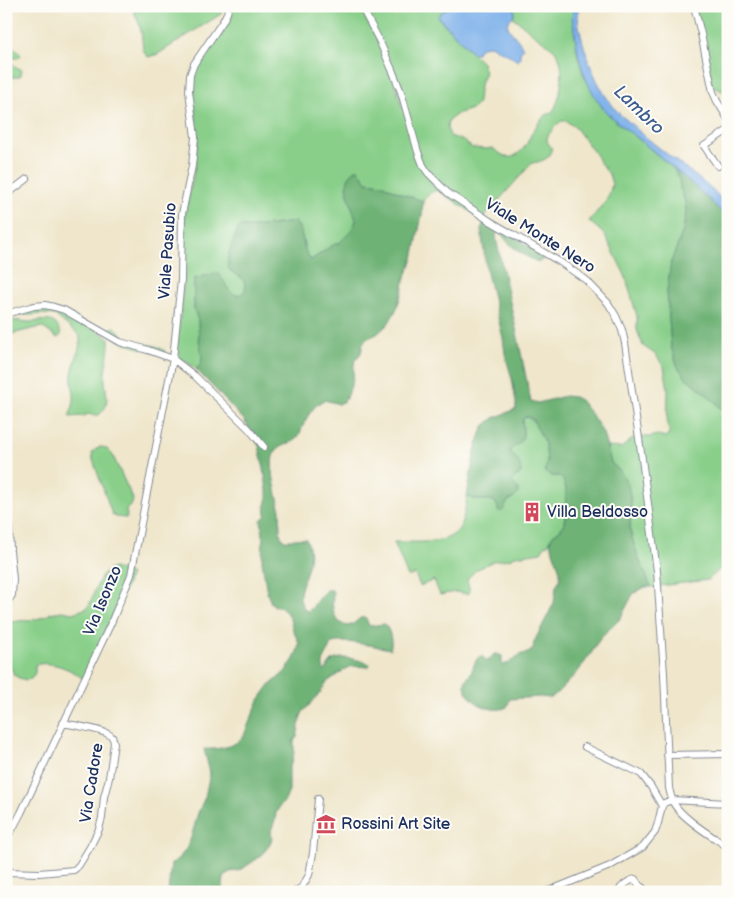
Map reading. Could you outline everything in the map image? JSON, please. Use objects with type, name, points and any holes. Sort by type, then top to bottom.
[{"type":"street","name":"Viale Pasubio","points":[[173,359],[181,280],[182,214],[192,166],[195,137],[189,91],[190,75],[194,64],[223,21],[229,6]]},
{"type":"street","name":"Viale Monte Nero","points":[[361,6],[393,72],[401,92],[418,152],[428,173],[448,193],[586,280],[608,303],[622,330],[657,571],[669,788],[672,800]]},
{"type":"street","points":[[694,6],[713,92],[716,101],[728,119]]},
{"type":"street","points":[[718,166],[704,146],[728,130]]},
{"type":"street","points":[[6,195],[27,179]]},
{"type":"street","points":[[6,314],[34,306],[45,305],[54,307],[64,310],[120,342],[173,359],[195,376],[264,446]]},
{"type":"street","name":"Via Isonzo","points":[[6,837],[21,813],[111,623],[131,575],[173,359]]},
{"type":"street","points":[[6,526],[9,527],[13,579],[12,597],[6,599]]},
{"type":"street","name":"Via Cadore","points":[[6,872],[40,873],[74,870],[90,847],[99,829],[109,778],[113,738],[110,734],[102,731],[63,723]]},
{"type":"street","points":[[585,747],[641,774],[662,806]]},
{"type":"street","points":[[667,752],[728,754]]},
{"type":"street","points":[[295,892],[302,887],[309,875],[319,816],[318,799]]},
{"type":"street","points":[[672,800],[679,810],[697,826],[728,847]]},
{"type":"street","points":[[546,892],[610,866],[643,847],[654,832],[664,803],[672,800],[728,804]]},
{"type":"street","points":[[618,892],[629,880],[635,879],[648,892]]},
{"type":"green space","points":[[139,6],[223,6],[221,14],[158,54],[148,57],[143,50],[140,26],[134,12]]},
{"type":"green space","points":[[233,6],[359,6],[376,38],[395,83],[402,108],[404,107],[391,68],[361,6],[452,6],[440,13],[438,18],[482,63],[485,72],[481,81],[478,102],[474,108],[457,114],[448,121],[447,128],[450,136],[464,141],[472,148],[492,148],[504,156],[512,157],[524,148],[540,121],[552,112],[560,95],[562,80],[560,60],[557,53],[513,17],[515,11],[512,6],[577,6],[572,17],[578,57],[584,76],[603,109],[674,169],[679,179],[685,202],[686,212],[683,231],[671,262],[667,291],[671,347],[678,367],[686,378],[702,390],[728,415],[728,540],[721,553],[721,568],[708,580],[651,587],[638,557],[630,531],[631,501],[628,485],[620,471],[611,463],[607,447],[621,448],[635,437],[658,435],[666,437],[670,431],[667,425],[668,389],[664,367],[656,355],[643,346],[637,330],[637,316],[625,275],[605,235],[589,221],[606,201],[610,192],[612,184],[609,174],[576,128],[566,121],[561,121],[548,135],[547,141],[551,151],[548,157],[532,163],[482,219],[439,191],[432,192],[423,201],[402,194],[382,184],[367,182],[357,168],[347,182],[356,221],[351,231],[339,243],[311,260],[295,222],[240,227],[237,230],[231,247],[228,264],[230,270],[243,280],[246,287],[245,290],[242,294],[234,294],[217,273],[194,279],[194,308],[198,321],[201,364],[196,369],[185,361],[175,359],[184,280],[185,214],[195,167],[198,137],[192,75],[229,18]]},
{"type":"green space","points":[[694,6],[728,6],[728,94],[712,86]]},
{"type":"green space","points":[[6,39],[21,55],[18,58],[13,58],[11,61],[13,65],[22,70],[21,75],[18,77],[6,75]]},
{"type":"green space","points":[[357,168],[367,182],[382,184],[402,194],[423,201],[413,259],[404,281],[396,310],[388,324],[377,334],[366,339],[361,353],[355,360],[353,379],[344,401],[339,404],[324,400],[317,405],[311,411],[298,437],[276,450],[272,459],[272,466],[280,511],[281,537],[284,540],[306,539],[309,546],[308,566],[300,594],[300,600],[305,610],[308,611],[312,608],[326,590],[332,590],[334,612],[340,622],[349,625],[360,618],[366,618],[369,626],[384,624],[389,632],[391,646],[390,649],[344,642],[330,645],[323,663],[324,671],[331,662],[339,658],[370,664],[369,667],[352,666],[327,682],[303,712],[297,737],[294,741],[292,762],[289,767],[289,791],[285,801],[276,813],[271,831],[272,839],[268,847],[261,856],[248,865],[238,871],[229,872],[224,878],[224,892],[197,892],[193,889],[188,892],[168,892],[171,864],[186,849],[205,797],[210,773],[204,749],[223,748],[240,740],[259,700],[269,686],[285,672],[294,659],[299,643],[286,612],[271,603],[267,593],[262,561],[263,535],[261,520],[266,515],[267,491],[259,446],[244,420],[196,369],[201,364],[202,358],[198,321],[194,308],[194,279],[217,273],[234,294],[239,295],[244,292],[246,287],[243,280],[230,270],[228,264],[231,247],[237,230],[240,227],[295,222],[311,260],[339,243],[351,231],[356,221],[349,199],[347,182]]},
{"type":"green space","points":[[674,169],[697,187],[728,218],[728,415],[702,390],[686,378],[678,367],[671,347],[667,291],[671,262],[683,231],[686,212],[679,179]]},
{"type":"green space","points":[[485,218],[544,256],[538,262],[517,251],[501,233],[498,232],[496,235],[531,401],[538,403],[565,396],[574,397],[580,400],[594,418],[603,433],[611,463],[620,471],[628,484],[631,501],[630,531],[638,557],[651,587],[645,587],[633,594],[620,619],[603,635],[577,673],[556,694],[550,698],[510,699],[507,707],[501,709],[487,708],[474,701],[466,690],[465,681],[480,656],[488,661],[494,654],[497,654],[502,656],[502,664],[504,665],[533,649],[534,642],[554,603],[556,586],[560,579],[560,571],[550,542],[552,536],[561,529],[564,523],[566,488],[559,476],[552,476],[545,472],[547,461],[545,444],[533,420],[525,417],[522,420],[522,440],[510,450],[520,467],[521,473],[512,480],[518,488],[518,494],[508,501],[502,511],[498,511],[495,501],[476,500],[467,496],[475,450],[484,426],[494,418],[516,409],[512,379],[487,273],[481,230]]},
{"type":"green space","points":[[45,308],[71,316],[109,338],[105,378],[107,400],[104,410],[100,414],[95,416],[89,414],[69,417],[74,400],[72,374],[80,336],[55,315],[18,314]]},
{"type":"green space","points":[[6,320],[52,322],[59,328],[61,335],[58,338],[42,327],[6,335]]},
{"type":"green space","points":[[115,327],[130,341],[153,345],[165,351],[163,354],[125,343],[112,335],[109,330]]},
{"type":"green space","points":[[525,417],[533,421],[541,434],[545,445],[547,463],[552,476],[559,476],[566,488],[564,523],[561,529],[552,536],[550,542],[541,552],[493,561],[476,570],[467,579],[470,592],[468,594],[455,592],[440,595],[434,580],[420,586],[415,574],[408,577],[394,542],[430,542],[448,538],[460,527],[467,496],[476,500],[492,501],[498,507],[514,498],[512,480],[518,476],[515,457],[511,454],[510,450],[518,444],[523,426],[522,420]]},
{"type":"green space","points":[[100,447],[105,448],[112,454],[133,499],[132,504],[126,510],[126,518],[115,517],[112,514],[93,460],[92,454]]},
{"type":"green space","points":[[113,568],[131,575],[83,679],[67,669],[47,664],[35,665],[35,673],[31,679],[26,680],[14,675],[6,660],[6,624],[37,619],[50,613],[62,611],[73,613],[87,608],[103,575]]},
{"type":"water","points":[[452,6],[512,6],[515,11],[507,24],[523,49],[520,52],[518,61],[491,45],[479,48],[477,53],[473,53],[438,17],[440,13]]},
{"type":"water","points":[[577,6],[583,6],[578,11],[578,15],[584,48],[597,80],[608,100],[641,133],[704,183],[728,205],[728,218],[684,177],[618,123],[601,106],[590,88],[580,62],[572,17]]},
{"type":"place","name":"Villa Beldosso","points":[[532,512]]},
{"type":"place","name":"Rossini Art Site","points":[[326,824]]},
{"type":"water label","name":"Lambro","points":[[639,110]]}]
